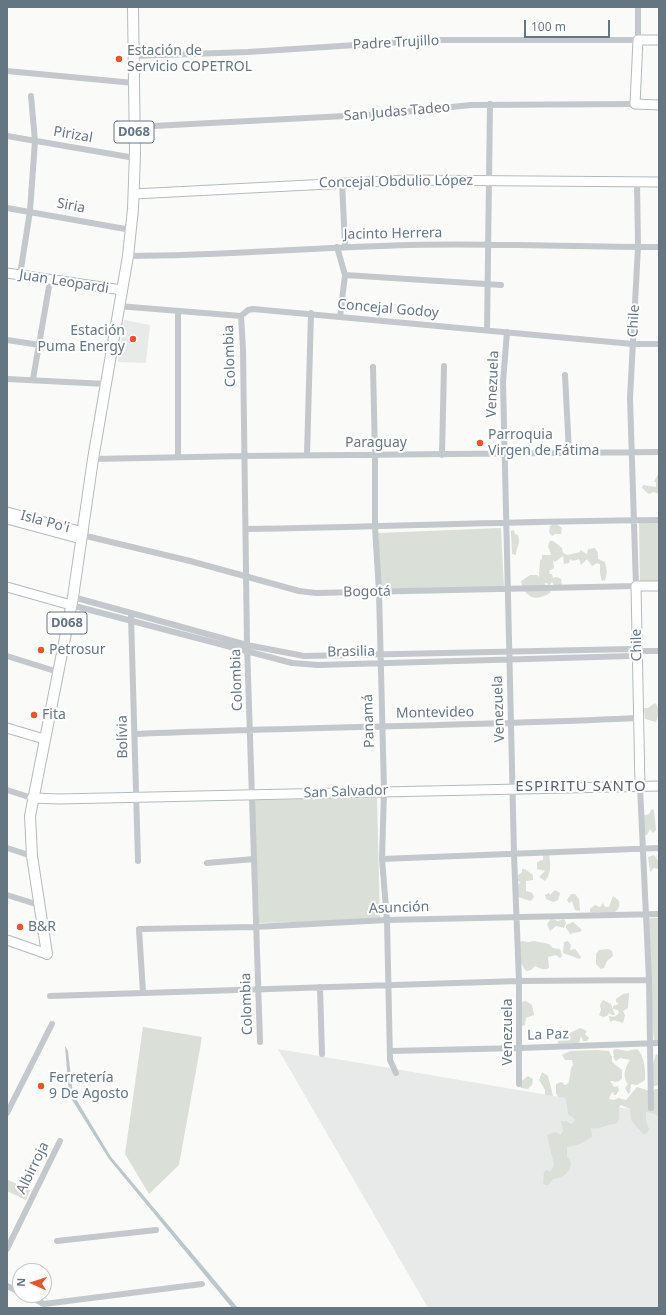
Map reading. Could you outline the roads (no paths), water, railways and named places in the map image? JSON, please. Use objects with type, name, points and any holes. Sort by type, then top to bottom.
[{"type":"main road","name":"D068","points":[[47,954],[32,856],[30,816],[32,798],[72,601],[93,459],[118,306],[128,256],[134,194],[135,158],[133,7]]},
{"type":"street","points":[[636,104],[638,7]]},
{"type":"street","name":"Padre Trujillo","points":[[134,56],[248,52],[433,40],[659,40]]},
{"type":"street","points":[[7,71],[134,83]]},
{"type":"street","points":[[20,275],[30,211],[35,141],[31,96]]},
{"type":"street","points":[[487,330],[489,284],[488,244],[490,104]]},
{"type":"street","name":"San Judas Tadeo","points":[[134,127],[383,114],[490,104],[659,104]]},
{"type":"street","name":"Pirizal","points":[[7,136],[135,158]]},
{"type":"street","name":"Concejal Obdulio López","points":[[134,194],[342,182],[490,180],[659,182]]},
{"type":"street","name":"Chile","points":[[637,181],[638,247],[630,398],[633,452],[640,787],[649,980],[651,1108]]},
{"type":"street","points":[[342,182],[345,246]]},
{"type":"street","name":"Siria","points":[[7,208],[131,230]]},
{"type":"street","name":"Jacinto Herrera","points":[[128,256],[200,256],[345,246],[488,244],[659,247]]},
{"type":"street","points":[[337,247],[345,275],[340,316]]},
{"type":"street","name":"Juan Leopardi","points":[[7,273],[50,281],[122,290]]},
{"type":"street","points":[[345,275],[501,285]]},
{"type":"street","points":[[33,379],[50,281]]},
{"type":"street","name":"Concejal Godoy","points":[[118,306],[241,316],[248,310],[253,309],[311,313],[633,344],[659,344]]},
{"type":"street","points":[[178,310],[178,456]]},
{"type":"street","points":[[307,455],[311,313]]},
{"type":"street","name":"Colombia","points":[[241,316],[243,349],[247,645],[251,729],[260,1042]]},
{"type":"street","name":"Venezuela","points":[[507,332],[503,382],[504,455],[514,854],[519,981],[520,1084]]},
{"type":"street","points":[[7,340],[40,345]]},
{"type":"street","points":[[442,455],[444,366]]},
{"type":"street","name":"Panamá","points":[[373,367],[375,527],[379,591],[381,726],[384,791],[382,859],[387,920],[390,1051],[391,1062],[396,1073]]},
{"type":"street","points":[[565,376],[569,453]]},
{"type":"street","points":[[7,379],[33,379],[106,384]]},
{"type":"street","name":"Paraguay","points":[[93,459],[178,456],[375,454],[504,455],[659,452]]},
{"type":"street","name":"Isla Po'i","points":[[7,512],[82,535]]},
{"type":"street","name":"Isla Po'i","points":[[7,518],[82,535]]},
{"type":"street","points":[[246,528],[375,527],[506,522],[659,520]]},
{"type":"street","name":"Bogotá","points":[[82,535],[299,591],[316,593],[659,586]]},
{"type":"street","points":[[7,587],[72,601]]},
{"type":"street","name":"Brasilia","points":[[72,601],[131,612],[247,645],[304,656],[574,651],[610,653]]},
{"type":"street","name":"Brasilia","points":[[72,601],[130,620],[298,664],[380,664],[575,658],[632,649],[638,651],[659,651]]},
{"type":"street","name":"Bolívia","points":[[131,612],[130,620],[136,734],[138,862]]},
{"type":"street","points":[[197,638],[199,632]]},
{"type":"street","points":[[574,651],[575,658]]},
{"type":"street","points":[[447,654],[447,662]]},
{"type":"street","points":[[7,656],[58,672]]},
{"type":"street","name":"Montevideo","points":[[136,734],[251,729],[511,724],[639,718]]},
{"type":"street","points":[[7,728],[44,739]]},
{"type":"street","name":"San Salvador","points":[[32,798],[59,799],[136,796],[252,795],[513,788],[659,786]]},
{"type":"street","points":[[7,790],[32,798]]},
{"type":"street","points":[[7,848],[32,856]]},
{"type":"street","points":[[382,859],[659,848]]},
{"type":"street","points":[[207,863],[254,859]]},
{"type":"street","points":[[7,895],[39,905]]},
{"type":"street","name":"Asunción","points":[[143,993],[139,929],[256,927],[387,920],[659,914]]},
{"type":"street","points":[[7,940],[47,954]]},
{"type":"street","points":[[50,996],[519,981],[649,980]]},
{"type":"street","points":[[320,988],[322,1054]]},
{"type":"street","points":[[7,1113],[52,1024]]},
{"type":"street","name":"La Paz","points":[[390,1051],[659,1043]]},
{"type":"street","name":"Albirroja","points":[[7,1249],[60,1142]]},
{"type":"street","points":[[57,1241],[156,1230]]},
{"type":"street","points":[[52,1303],[202,1284]]},
{"type":"street","points":[[42,1303],[52,1303]]},
{"type":"place","name":"Estación de Servicio COPETROL","points":[[119,59]]},
{"type":"place","name":"Estación Puma Energy","points":[[133,339]]},
{"type":"place","name":"Parroquia Virgen de Fátima","points":[[480,443]]},
{"type":"place","name":"Petrosur","points":[[41,650]]},
{"type":"place","name":"Fita","points":[[34,715]]},
{"type":"place","name":"B&R","points":[[20,927]]},
{"type":"place","name":"Ferretería 9 De Agosto","points":[[41,1086]]},
{"type":"district","name":"ESPIRITU SANTO","points":[[581,787]]}]
